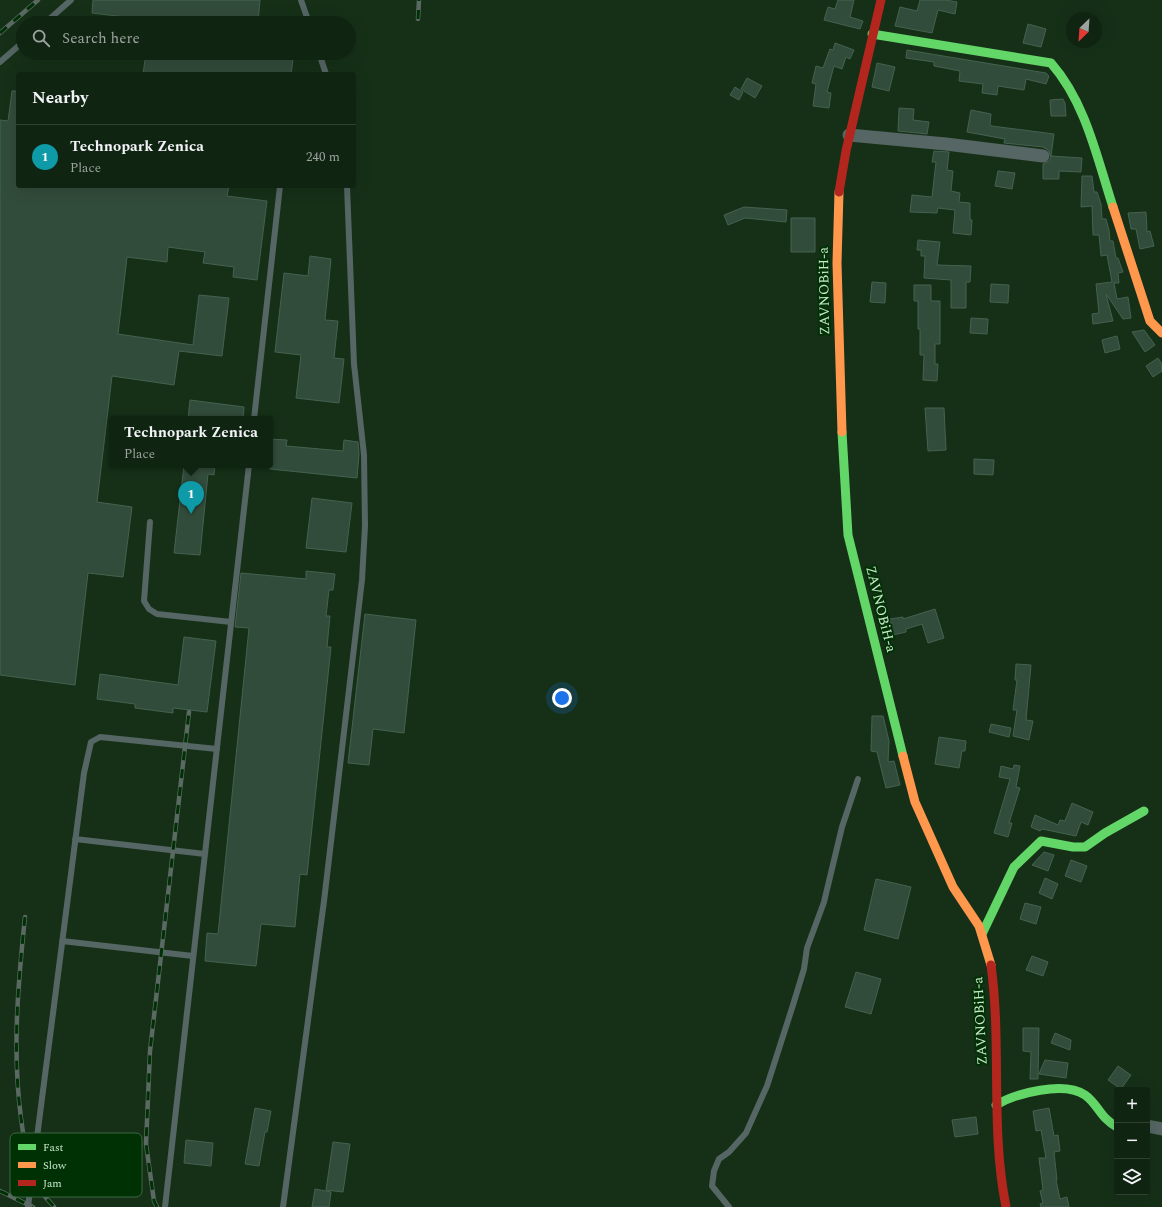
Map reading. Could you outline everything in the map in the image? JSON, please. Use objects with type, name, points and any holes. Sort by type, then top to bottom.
[{"type":"main road","name":"ZAVNOBiH-a","points":[[881,0],[849,135],[838,200],[837,262],[839,362],[845,501],[848,535],[915,802],[953,887],[979,926],[990,959],[995,996],[996,1105],[1002,1187],[1006,1207]]},
{"type":"main road","points":[[872,34],[1051,63],[1058,71],[1081,109],[1150,321],[1162,333]]},
{"type":"main road","points":[[982,934],[1014,867],[1041,841],[1073,847],[1085,847],[1144,811]]},
{"type":"main road","points":[[996,1105],[1011,1097],[1055,1089],[1072,1090],[1085,1094],[1103,1118],[1114,1125]]},
{"type":"street","points":[[849,135],[946,144],[1043,156]]},
{"type":"street","points":[[1150,1127],[1162,1129]]},
{"type":"lane","points":[[53,16],[71,0]]},
{"type":"lane","points":[[301,0],[307,16]]},
{"type":"lane","points":[[0,62],[16,48]]},
{"type":"lane","points":[[321,60],[325,72]]},
{"type":"lane","points":[[254,416],[280,188]]},
{"type":"lane","points":[[283,1207],[324,901],[362,572],[365,526],[364,455],[354,364],[346,188]]},
{"type":"lane","points":[[165,1207],[249,468]]},
{"type":"lane","points":[[150,522],[144,601],[149,609],[157,614],[231,622]]},
{"type":"lane","points":[[37,1133],[84,773],[91,742],[100,737],[217,749]]},
{"type":"lane","points":[[729,1207],[712,1186],[714,1171],[719,1158],[729,1152],[746,1133],[767,1086],[804,969],[807,948],[824,902],[842,827],[858,778]]},
{"type":"lane","points":[[75,840],[205,854]]},
{"type":"lane","points":[[62,941],[193,956]]},
{"type":"lane","points":[[28,1207],[29,1197]]},
{"type":"building","points":[[93,0],[260,0],[259,16],[117,16],[92,13]]},
{"type":"building","points":[[838,0],[854,0],[850,17],[863,21],[860,29],[824,20],[828,7],[835,9]]},
{"type":"building","points":[[920,0],[946,0],[957,2],[955,14],[938,10],[932,33],[895,26],[900,7],[917,11]]},
{"type":"building","points":[[1028,24],[1046,29],[1041,47],[1023,43]]},
{"type":"building","points":[[835,43],[854,50],[850,59],[846,57],[842,69],[834,66],[827,92],[831,93],[829,108],[813,106],[816,84],[812,83],[816,66],[823,68],[830,49],[833,50]]},
{"type":"building","points":[[907,50],[1046,73],[1049,76],[1046,84],[1026,79],[1024,90],[998,86],[997,95],[982,93],[983,84],[959,81],[960,71],[934,66],[934,62],[906,58]]},
{"type":"building","points":[[145,60],[293,60],[291,72],[143,72]]},
{"type":"building","points":[[877,63],[895,67],[889,91],[872,87]]},
{"type":"building","points":[[747,78],[762,86],[755,98],[741,89]]},
{"type":"building","points":[[735,87],[743,92],[739,100],[730,95]]},
{"type":"building","points":[[12,91],[16,91],[16,188],[229,188],[227,196],[267,201],[257,280],[233,277],[234,267],[203,263],[205,252],[168,247],[167,262],[127,257],[118,334],[193,345],[199,295],[229,298],[222,356],[179,351],[174,385],[112,376],[97,502],[132,507],[123,577],[88,573],[75,685],[0,675],[0,120],[8,121]]},
{"type":"building","points":[[1063,99],[1065,103],[1066,116],[1051,116],[1050,100]]},
{"type":"building","points":[[899,108],[914,109],[913,120],[929,122],[927,134],[898,131]]},
{"type":"building","points":[[971,110],[991,114],[990,125],[992,126],[1054,134],[1051,156],[1082,158],[1081,172],[1059,171],[1059,179],[1043,179],[1043,164],[1049,161],[1051,157],[1048,150],[1043,147],[1004,143],[1005,139],[967,132]]},
{"type":"building","points":[[934,151],[949,152],[947,170],[953,171],[951,191],[960,193],[959,202],[970,203],[970,220],[972,220],[971,235],[953,233],[955,210],[938,208],[937,213],[910,212],[912,195],[932,197],[936,162],[932,162]]},
{"type":"building","points":[[998,171],[1015,173],[1012,189],[995,186]]},
{"type":"building","points":[[1082,176],[1092,176],[1094,192],[1097,192],[1101,204],[1102,219],[1106,219],[1110,241],[1113,241],[1116,258],[1118,258],[1123,272],[1118,273],[1119,283],[1114,283],[1117,299],[1128,297],[1131,318],[1123,319],[1106,294],[1113,321],[1093,324],[1092,314],[1099,313],[1096,284],[1112,282],[1107,255],[1101,256],[1099,235],[1093,235],[1092,206],[1081,207]]},
{"type":"building","points":[[744,207],[787,210],[786,222],[745,218],[728,225],[724,215]]},
{"type":"building","points":[[1146,212],[1147,232],[1150,231],[1154,246],[1140,249],[1136,229],[1131,229],[1128,213]]},
{"type":"building","points":[[791,218],[815,218],[815,252],[791,252]]},
{"type":"building","points":[[918,240],[940,242],[937,265],[971,266],[970,282],[966,282],[966,308],[951,308],[951,280],[924,278],[925,256],[921,256],[921,250],[917,250]]},
{"type":"building","points":[[310,256],[331,259],[325,320],[338,321],[334,358],[344,359],[339,403],[296,398],[301,355],[275,352],[284,273],[308,276]]},
{"type":"building","points":[[872,282],[886,283],[885,303],[870,302]]},
{"type":"building","points":[[991,284],[1009,285],[1008,303],[990,302]]},
{"type":"building","points":[[914,285],[931,285],[931,301],[940,301],[940,344],[935,344],[935,364],[938,364],[937,381],[923,380],[924,355],[920,355],[918,301],[914,301]]},
{"type":"building","points":[[971,318],[988,319],[987,334],[970,333]]},
{"type":"building","points":[[1144,330],[1155,345],[1145,352],[1132,332]]},
{"type":"building","points":[[1117,336],[1120,349],[1105,353],[1102,340]]},
{"type":"building","points":[[1158,358],[1162,364],[1162,371],[1153,377],[1146,366]]},
{"type":"building","points":[[190,400],[244,407],[243,416],[188,416]]},
{"type":"building","points":[[925,408],[944,408],[946,450],[928,451]]},
{"type":"building","points":[[273,439],[287,440],[286,446],[343,451],[344,440],[358,442],[359,454],[357,478],[270,469],[273,468]]},
{"type":"building","points":[[974,459],[994,460],[993,475],[974,474]]},
{"type":"building","points":[[184,468],[215,468],[214,475],[208,474],[200,555],[174,553]]},
{"type":"building","points":[[312,498],[352,503],[346,552],[306,548]]},
{"type":"building","points":[[306,571],[335,574],[333,590],[329,590],[326,616],[330,616],[327,647],[331,647],[307,875],[300,874],[295,927],[261,924],[256,966],[205,961],[207,933],[218,934],[249,628],[235,627],[241,573],[306,579]]},
{"type":"building","points":[[935,609],[944,638],[928,643],[922,624],[906,629],[906,632],[893,635],[890,619],[903,617],[903,619]]},
{"type":"building","points":[[365,614],[416,620],[404,733],[373,729],[369,765],[348,763]]},
{"type":"building","points":[[184,637],[216,641],[207,712],[173,708],[173,713],[135,708],[135,704],[97,699],[100,674],[178,685]]},
{"type":"building","points":[[1016,664],[1031,665],[1026,720],[1033,721],[1029,740],[1013,736],[1017,710],[1013,710],[1017,680],[1015,680]]},
{"type":"building","points":[[872,716],[883,716],[889,741],[888,762],[894,761],[900,785],[886,788],[877,752],[871,751]]},
{"type":"building","points":[[991,724],[1011,728],[1009,737],[989,732]]},
{"type":"building","points":[[939,737],[966,741],[965,751],[962,751],[959,768],[935,764]]},
{"type":"building","points":[[1014,765],[1020,766],[1016,787],[1020,788],[1009,823],[1012,823],[1008,837],[994,833],[1010,779],[999,777],[1001,766],[1013,769]]},
{"type":"building","points":[[1072,803],[1093,812],[1088,825],[1081,822],[1076,836],[1042,829],[1040,831],[1031,827],[1035,815],[1058,825],[1060,820],[1065,821]]},
{"type":"building","points":[[1044,852],[1054,855],[1048,871],[1032,865]]},
{"type":"building","points":[[1071,860],[1087,866],[1081,882],[1065,876]]},
{"type":"building","points":[[1045,878],[1058,884],[1052,899],[1039,893]]},
{"type":"building","points":[[876,879],[911,887],[898,939],[864,930]]},
{"type":"building","points":[[1025,903],[1041,907],[1036,924],[1020,919]]},
{"type":"building","points":[[1032,956],[1048,962],[1043,976],[1026,970]]},
{"type":"building","points":[[856,972],[881,979],[871,1014],[845,1007]]},
{"type":"building","points":[[1023,1028],[1039,1028],[1038,1079],[1030,1079],[1031,1052],[1023,1051]]},
{"type":"building","points":[[1055,1033],[1071,1040],[1070,1050],[1051,1043]]},
{"type":"building","points":[[1045,1060],[1068,1063],[1066,1078],[1039,1074]]},
{"type":"building","points":[[1118,1066],[1131,1075],[1122,1087],[1118,1087],[1108,1080]]},
{"type":"building","points":[[255,1108],[271,1111],[267,1132],[265,1132],[259,1166],[245,1164]]},
{"type":"building","points":[[1049,1108],[1054,1136],[1058,1135],[1060,1151],[1054,1152],[1056,1180],[1060,1199],[1067,1197],[1069,1207],[1041,1207],[1040,1204],[1043,1203],[1040,1191],[1043,1190],[1039,1158],[1046,1158],[1041,1130],[1036,1131],[1033,1111]]},
{"type":"building","points":[[976,1117],[978,1134],[955,1137],[952,1120]]},
{"type":"building","points":[[186,1140],[213,1143],[211,1166],[184,1163]]},
{"type":"building","points":[[333,1142],[350,1144],[343,1192],[326,1190]]},
{"type":"building","points":[[315,1189],[331,1192],[329,1207],[312,1207]]},
{"type":"railway","points":[[20,16],[38,0]]},
{"type":"railway","points":[[418,19],[419,0]]},
{"type":"railway","points":[[0,33],[16,19]]},
{"type":"railway","points":[[157,1207],[154,1201],[146,1144],[150,1051],[189,712]]},
{"type":"railway","points":[[24,1133],[18,1093],[16,1043],[20,967],[25,917]]},
{"type":"railway","points":[[0,1191],[10,1196]]},
{"type":"railway","points":[[12,1197],[33,1207]]},
{"type":"railway","points":[[45,1197],[54,1207]]},
{"type":"traffic: fast","points":[[872,34],[1051,63],[1073,95],[1082,113],[1096,150],[1113,207]]},
{"type":"traffic: fast","points":[[842,432],[848,535],[903,756]]},
{"type":"traffic: fast","points":[[982,934],[1014,867],[1041,841],[1073,847],[1085,847],[1105,833],[1144,811]]},
{"type":"traffic: fast","points":[[996,1105],[1015,1096],[1027,1093],[1040,1090],[1065,1089],[1076,1091],[1085,1095],[1114,1125]]},
{"type":"traffic: slow","points":[[839,192],[837,263],[842,432]]},
{"type":"traffic: slow","points":[[1113,207],[1150,321],[1162,333]]},
{"type":"traffic: slow","points":[[903,756],[915,802],[953,887],[979,926],[991,965]]},
{"type":"traffic: jam","points":[[839,192],[846,151],[881,0]]},
{"type":"traffic: jam","points":[[991,965],[996,1025],[998,1147],[1006,1207]]},
{"type":"place","name":"Technopark Zenica","points":[[191,514]]}]
